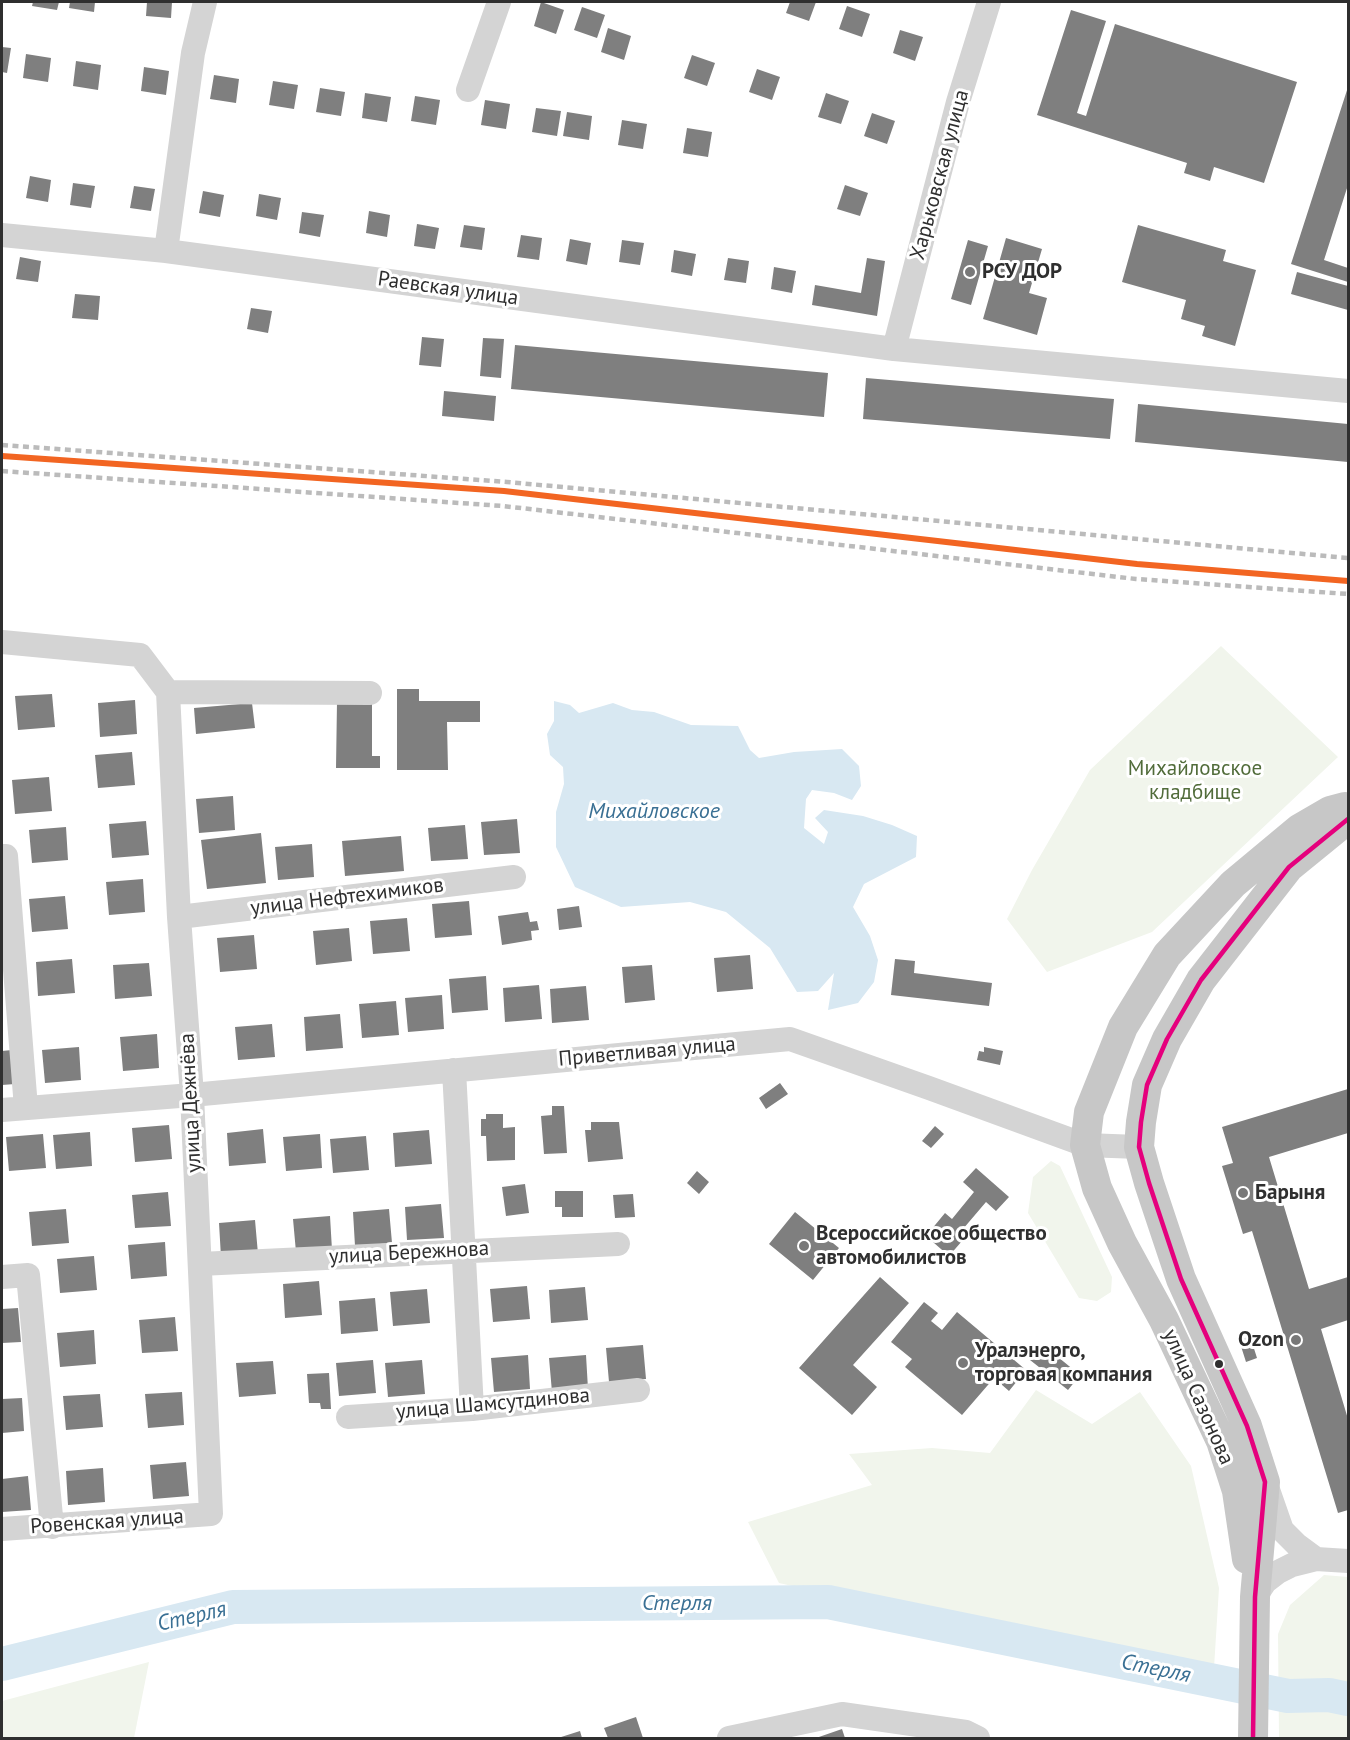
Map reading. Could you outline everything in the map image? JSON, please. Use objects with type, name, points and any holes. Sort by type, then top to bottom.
[{"type":"main road","name":"улица Сазонова","points":[[1255,1597],[1237,1491],[1221,1441],[1164,1320],[1122,1243],[1097,1188],[1085,1145],[1089,1112],[1123,1027],[1167,955],[1233,884],[1299,830],[1330,812],[1348,805]]},
{"type":"main road","name":"улица Сазонова","points":[[1255,1597],[1265,1482],[1247,1426],[1181,1279],[1139,1147],[1147,1085],[1167,1039],[1201,980],[1289,867],[1348,819]]},
{"type":"main road","points":[[1252,1738],[1255,1597]]},
{"type":"street","points":[[166,250],[193,53],[205,2]]},
{"type":"street","points":[[468,90],[499,2]]},
{"type":"street","name":"Харьковская улица","points":[[894,349],[958,102],[989,2]]},
{"type":"street","name":"Раевская улица","points":[[2,235],[166,250],[894,349],[1348,392]]},
{"type":"street","points":[[2,642],[140,655],[168,692],[370,693]]},
{"type":"street","name":"улица Дежнёва","points":[[168,692],[179,917],[192,1095],[212,1514]]},
{"type":"street","points":[[2,856],[6,856],[26,1108]]},
{"type":"street","name":"улица Нефтехимиков","points":[[179,917],[514,877]]},
{"type":"street","name":"Приветливая улица","points":[[2,1110],[192,1095],[790,1039],[1085,1145],[1139,1147]]},
{"type":"street","points":[[454,1070],[472,1409]]},
{"type":"street","name":"улица Бережнова","points":[[200,1264],[618,1244]]},
{"type":"street","points":[[2,1277],[28,1275],[52,1527]]},
{"type":"street","name":"улица Шамсутдинова","points":[[348,1417],[472,1409],[638,1390]]},
{"type":"street","points":[[1221,1441],[1226,1443],[1238,1439],[1247,1426]]},
{"type":"street","points":[[1265,1482],[1282,1530],[1316,1559]]},
{"type":"street","name":"Ровенская улица","points":[[2,1529],[212,1514]]},
{"type":"street","points":[[1255,1597],[1265,1582],[1278,1572],[1316,1559],[1348,1561]]},
{"type":"street","points":[[729,1738],[842,1714],[966,1732],[978,1738]]},
{"type":"green space","name":"Михайловское кладбище","points":[[1221,646],[1338,757],[1152,932],[1047,972],[1007,919],[1032,870],[1090,770]]},
{"type":"green space","points":[[1051,1161],[1060,1166],[1112,1277],[1111,1292],[1097,1301],[1079,1298],[1028,1213],[1033,1177]]},
{"type":"green space","points":[[1036,1390],[1092,1424],[1140,1392],[1191,1466],[1219,1588],[1214,1668],[779,1583],[748,1522],[872,1485],[849,1454],[932,1448],[990,1453]]},
{"type":"green space","points":[[1324,1575],[1348,1577],[1348,1738],[1279,1738],[1278,1634],[1290,1605]]},
{"type":"green space","points":[[149,1662],[134,1738],[2,1738],[2,1701]]},
{"type":"water","name":"Михайловское","points":[[554,701],[570,705],[579,713],[613,703],[632,710],[654,712],[691,725],[738,726],[750,750],[759,758],[794,752],[842,749],[859,766],[861,786],[852,800],[834,793],[812,790],[806,799],[804,828],[824,844],[828,832],[815,818],[824,810],[863,816],[917,836],[916,857],[864,884],[853,907],[870,936],[878,960],[874,982],[858,1003],[828,1010],[834,973],[818,991],[797,992],[770,948],[726,912],[690,902],[621,907],[575,887],[556,847],[556,812],[564,784],[563,767],[550,755],[547,734],[554,721]]},
{"type":"building","points":[[33,2],[59,2],[57,10],[32,6]]},
{"type":"building","points":[[70,2],[95,2],[94,12],[69,8]]},
{"type":"building","points":[[147,2],[172,2],[171,18],[146,16]]},
{"type":"building","points":[[541,2],[564,10],[556,34],[534,26]]},
{"type":"building","points":[[790,2],[816,2],[809,21],[786,13]]},
{"type":"building","points":[[847,6],[870,14],[862,37],[839,29]]},
{"type":"building","points":[[582,7],[605,15],[597,38],[574,30]]},
{"type":"building","points":[[1071,10],[1106,21],[1077,113],[1086,116],[1115,24],[1297,82],[1264,183],[1214,167],[1210,181],[1184,173],[1187,163],[1037,115]]},
{"type":"building","points":[[608,28],[631,36],[624,60],[601,52]]},
{"type":"building","points":[[900,30],[923,37],[915,61],[893,53]]},
{"type":"building","points":[[2,47],[11,48],[7,73],[2,72]]},
{"type":"building","points":[[26,54],[51,58],[48,82],[23,78]]},
{"type":"building","points":[[692,55],[715,63],[707,86],[684,78]]},
{"type":"building","points":[[76,61],[101,65],[98,90],[73,86]]},
{"type":"building","points":[[144,67],[169,71],[166,95],[141,91]]},
{"type":"building","points":[[757,69],[780,77],[772,100],[749,92]]},
{"type":"building","points":[[214,75],[239,79],[236,103],[210,99]]},
{"type":"building","points":[[273,81],[298,85],[294,109],[269,105]]},
{"type":"building","points":[[1348,87],[1348,185],[1324,260],[1348,268],[1348,282],[1291,264]]},
{"type":"building","points":[[320,88],[345,92],[341,116],[316,112]]},
{"type":"building","points":[[365,93],[391,97],[387,122],[362,118]]},
{"type":"building","points":[[826,93],[849,101],[841,124],[818,117]]},
{"type":"building","points":[[415,96],[440,100],[436,125],[411,121]]},
{"type":"building","points":[[485,100],[510,104],[506,129],[481,125]]},
{"type":"building","points":[[536,108],[561,111],[557,136],[532,132]]},
{"type":"building","points":[[567,112],[592,116],[589,140],[563,136]]},
{"type":"building","points":[[872,113],[895,121],[887,144],[864,136]]},
{"type":"building","points":[[622,120],[647,124],[643,149],[618,145]]},
{"type":"building","points":[[687,128],[712,132],[708,157],[683,153]]},
{"type":"building","points":[[30,176],[51,180],[48,202],[26,198]]},
{"type":"building","points":[[73,183],[95,186],[91,208],[70,205]]},
{"type":"building","points":[[845,185],[868,193],[860,216],[837,209]]},
{"type":"building","points":[[134,186],[155,189],[151,211],[130,208]]},
{"type":"building","points":[[203,191],[224,195],[220,217],[199,213]]},
{"type":"building","points":[[259,194],[281,198],[277,220],[256,216]]},
{"type":"building","points":[[369,211],[390,215],[387,237],[366,233]]},
{"type":"building","points":[[302,212],[324,215],[320,237],[299,233]]},
{"type":"building","points":[[417,224],[439,228],[435,249],[414,246]]},
{"type":"building","points":[[464,225],[485,228],[482,250],[460,247]]},
{"type":"building","points":[[1138,225],[1226,250],[1223,261],[1256,270],[1235,346],[1202,336],[1205,326],[1181,319],[1186,300],[1122,282]]},
{"type":"building","points":[[521,235],[542,238],[539,260],[517,257]]},
{"type":"building","points":[[1006,238],[1042,249],[1029,293],[1047,298],[1037,335],[983,319]]},
{"type":"building","points":[[570,239],[591,243],[587,265],[566,261]]},
{"type":"building","points":[[622,240],[644,243],[640,265],[619,262]]},
{"type":"building","name":"РСУ ДОР","points":[[968,240],[988,246],[971,305],[951,299]]},
{"type":"building","points":[[674,250],[696,254],[692,276],[671,272]]},
{"type":"building","points":[[20,257],[41,261],[38,282],[16,279]]},
{"type":"building","points":[[728,258],[749,261],[746,283],[724,280]]},
{"type":"building","points":[[867,258],[885,261],[877,316],[812,305],[815,285],[861,293]]},
{"type":"building","points":[[774,267],[796,271],[792,293],[771,289]]},
{"type":"building","points":[[1297,272],[1348,286],[1348,310],[1291,294]]},
{"type":"building","points":[[75,294],[100,296],[98,320],[72,318]]},
{"type":"building","points":[[251,308],[272,311],[268,333],[247,329]]},
{"type":"building","points":[[422,337],[444,339],[441,367],[419,365]]},
{"type":"building","points":[[483,338],[504,339],[501,378],[480,376]]},
{"type":"building","points":[[515,345],[828,373],[824,417],[511,389]]},
{"type":"building","points":[[866,378],[1114,399],[1110,439],[863,419]]},
{"type":"building","points":[[444,391],[496,396],[494,421],[442,416]]},
{"type":"building","points":[[1138,404],[1348,424],[1348,462],[1135,442]]},
{"type":"building","points":[[397,689],[419,689],[419,701],[480,701],[480,722],[447,722],[448,770],[397,770]]},
{"type":"building","points":[[52,694],[55,727],[18,730],[15,696]]},
{"type":"building","points":[[135,700],[137,734],[100,737],[98,703]]},
{"type":"building","points":[[337,702],[372,702],[372,756],[380,756],[380,768],[336,768]]},
{"type":"building","points":[[252,703],[255,728],[196,734],[194,708]]},
{"type":"building","points":[[132,752],[135,785],[98,788],[95,755]]},
{"type":"building","points":[[49,777],[52,811],[15,814],[12,780]]},
{"type":"building","points":[[233,796],[235,830],[199,833],[196,799]]},
{"type":"building","points":[[517,819],[520,853],[484,855],[481,822]]},
{"type":"building","points":[[146,821],[149,855],[112,858],[109,824]]},
{"type":"building","points":[[465,825],[468,859],[431,861],[428,828]]},
{"type":"building","points":[[66,827],[68,860],[32,863],[29,830]]},
{"type":"building","points":[[261,833],[266,883],[207,889],[201,840]]},
{"type":"building","points":[[401,836],[404,871],[345,876],[342,841]]},
{"type":"building","points":[[312,844],[314,877],[278,880],[275,847]]},
{"type":"building","points":[[143,879],[145,912],[109,915],[106,882]]},
{"type":"building","points":[[65,896],[68,929],[32,932],[29,899]]},
{"type":"building","points":[[469,901],[472,935],[435,938],[432,904]]},
{"type":"building","points":[[579,906],[582,927],[559,930],[557,909]]},
{"type":"building","points":[[528,912],[530,922],[537,921],[539,930],[531,931],[532,940],[502,945],[498,916]]},
{"type":"building","points":[[407,918],[410,951],[373,954],[370,921]]},
{"type":"building","points":[[349,928],[352,961],[316,965],[313,931]]},
{"type":"building","points":[[254,935],[257,969],[220,972],[217,938]]},
{"type":"building","points":[[750,955],[753,989],[717,992],[714,958]]},
{"type":"building","points":[[72,959],[75,993],[38,996],[36,962]]},
{"type":"building","points":[[895,959],[915,961],[914,973],[992,983],[989,1006],[891,995]]},
{"type":"building","points":[[149,963],[152,996],[115,999],[113,965]]},
{"type":"building","points":[[652,965],[655,1000],[625,1003],[622,967]]},
{"type":"building","points":[[486,976],[488,1010],[452,1013],[449,979]]},
{"type":"building","points":[[539,985],[542,1019],[505,1022],[503,988]]},
{"type":"building","points":[[586,986],[589,1020],[552,1023],[550,989]]},
{"type":"building","points":[[442,995],[444,1029],[408,1032],[405,998]]},
{"type":"building","points":[[396,1001],[399,1035],[362,1038],[359,1004]]},
{"type":"building","points":[[340,1014],[343,1048],[306,1051],[304,1017]]},
{"type":"building","points":[[272,1024],[275,1057],[238,1060],[235,1027]]},
{"type":"building","points":[[157,1034],[159,1068],[123,1071],[120,1037]]},
{"type":"building","points":[[79,1047],[81,1080],[45,1083],[42,1050]]},
{"type":"building","points":[[984,1047],[1003,1051],[1000,1065],[977,1060],[979,1051],[984,1052]]},
{"type":"building","points":[[12,1050],[15,1084],[2,1085],[2,1051]]},
{"type":"building","points":[[780,1083],[788,1094],[766,1109],[759,1098]]},
{"type":"building","points":[[1348,1089],[1348,1133],[1269,1157],[1309,1289],[1348,1277],[1348,1320],[1321,1329],[1348,1419],[1348,1510],[1338,1513],[1252,1231],[1243,1234],[1222,1166],[1233,1163],[1222,1127]]},
{"type":"building","points":[[552,1106],[564,1106],[567,1153],[544,1154],[541,1116],[552,1115]]},
{"type":"building","points":[[486,1114],[503,1114],[503,1128],[515,1127],[515,1160],[487,1161],[486,1136],[481,1136],[481,1119],[486,1119]]},
{"type":"building","points":[[591,1122],[619,1122],[623,1159],[588,1162],[585,1130],[591,1130]]},
{"type":"building","points":[[169,1125],[172,1159],[135,1162],[132,1128]]},
{"type":"building","points":[[935,1126],[944,1134],[931,1148],[922,1141]]},
{"type":"building","points":[[263,1129],[266,1163],[229,1166],[227,1133]]},
{"type":"building","points":[[429,1130],[432,1164],[395,1167],[393,1133]]},
{"type":"building","points":[[90,1132],[92,1166],[56,1169],[53,1135]]},
{"type":"building","points":[[43,1134],[46,1168],[9,1171],[6,1137]]},
{"type":"building","points":[[320,1134],[322,1168],[286,1171],[283,1137]]},
{"type":"building","points":[[366,1136],[369,1170],[333,1173],[330,1139]]},
{"type":"building","points":[[976,1168],[1009,1197],[996,1211],[986,1202],[963,1229],[969,1233],[949,1256],[926,1236],[945,1213],[952,1219],[974,1192],[963,1182]]},
{"type":"building","points":[[697,1171],[709,1182],[699,1194],[687,1183]]},
{"type":"building","points":[[525,1184],[529,1213],[506,1216],[502,1187]]},
{"type":"building","points":[[555,1191],[583,1191],[583,1217],[562,1217],[562,1207],[555,1207]]},
{"type":"building","points":[[168,1192],[171,1226],[135,1228],[132,1195]]},
{"type":"building","points":[[633,1194],[635,1217],[615,1218],[613,1195]]},
{"type":"building","points":[[441,1204],[444,1238],[407,1240],[405,1207]]},
{"type":"building","points":[[66,1209],[69,1243],[32,1246],[29,1212]]},
{"type":"building","points":[[389,1209],[392,1243],[355,1246],[353,1212]]},
{"type":"building","name":"Всероссийское общество автомобилистов","points":[[795,1212],[839,1248],[813,1280],[769,1244]]},
{"type":"building","points":[[330,1216],[332,1250],[296,1252],[293,1219]]},
{"type":"building","points":[[255,1220],[258,1254],[221,1257],[219,1223]]},
{"type":"building","points":[[165,1242],[167,1276],[131,1279],[128,1245]]},
{"type":"building","points":[[94,1256],[97,1290],[60,1293],[57,1259]]},
{"type":"building","points":[[880,1277],[909,1303],[853,1365],[877,1387],[852,1415],[799,1368]]},
{"type":"building","points":[[319,1281],[322,1315],[285,1318],[283,1284]]},
{"type":"building","points":[[527,1286],[530,1319],[493,1322],[490,1289]]},
{"type":"building","points":[[585,1287],[588,1320],[551,1323],[549,1290]]},
{"type":"building","points":[[427,1289],[430,1323],[393,1326],[390,1292]]},
{"type":"building","points":[[375,1298],[378,1331],[341,1334],[339,1301]]},
{"type":"building","name":"Уралэнерго, торговая компания","points":[[924,1302],[938,1313],[931,1321],[942,1330],[957,1312],[1026,1370],[1009,1391],[994,1378],[962,1415],[905,1367],[912,1359],[891,1342]]},
{"type":"building","points":[[18,1308],[21,1342],[2,1343],[2,1309]]},
{"type":"building","points":[[175,1317],[178,1351],[142,1353],[139,1320]]},
{"type":"building","points":[[94,1330],[96,1364],[60,1367],[57,1333]]},
{"type":"building","points":[[1250,1336],[1257,1358],[1246,1362],[1239,1340]]},
{"type":"building","points":[[1042,1344],[1080,1375],[1068,1390],[1030,1360]]},
{"type":"building","points":[[643,1345],[646,1379],[609,1382],[606,1348]]},
{"type":"building","points":[[528,1355],[530,1389],[494,1392],[491,1358]]},
{"type":"building","points":[[586,1355],[588,1389],[552,1392],[549,1358]]},
{"type":"building","points":[[373,1360],[376,1393],[339,1396],[336,1363]]},
{"type":"building","points":[[422,1360],[425,1394],[388,1397],[385,1363]]},
{"type":"building","points":[[273,1361],[276,1394],[239,1397],[236,1363]]},
{"type":"building","points":[[329,1373],[331,1409],[321,1409],[320,1403],[309,1403],[307,1374]]},
{"type":"building","points":[[182,1392],[184,1425],[148,1428],[145,1394]]},
{"type":"building","points":[[100,1394],[103,1427],[66,1430],[63,1396]]},
{"type":"building","points":[[22,1398],[24,1431],[2,1433],[2,1399]]},
{"type":"building","points":[[186,1462],[189,1496],[153,1499],[150,1465]]},
{"type":"building","points":[[103,1468],[105,1502],[68,1505],[66,1471]]},
{"type":"building","points":[[28,1476],[31,1510],[2,1512],[2,1479]]},
{"type":"building","points":[[636,1717],[643,1738],[608,1738],[604,1728]]},
{"type":"building","points":[[842,1729],[845,1738],[816,1738]]},
{"type":"building","points":[[580,1731],[582,1738],[558,1738]]},
{"type":"waterway","name":"Стерля","points":[[2,1664],[233,1607],[828,1602],[1288,1696],[1329,1695],[1348,1699]]},
{"type":"railway","points":[[2,445],[507,482],[1348,558]]},
{"type":"railway","points":[[2,471],[503,506],[1136,579],[1348,594]]},
{"type":"transit line","points":[[2,456],[504,491],[1137,564],[1348,581]]},
{"type":"transit line","points":[[1253,1738],[1255,1597],[1265,1482],[1247,1426],[1181,1279],[1139,1147],[1141,1122],[1147,1085],[1167,1039],[1201,980],[1289,867],[1348,819]]},
{"type":"place","name":"РСУ ДОР","points":[[970,272]]},
{"type":"place","name":"Барыня","points":[[1243,1193]]},
{"type":"place","name":"Всероссийское общество автомобилистов","points":[[804,1246]]},
{"type":"place","name":"Ozon","points":[[1296,1340]]},
{"type":"place","name":"Уралэнерго, торговая компания","points":[[963,1363]]}]
